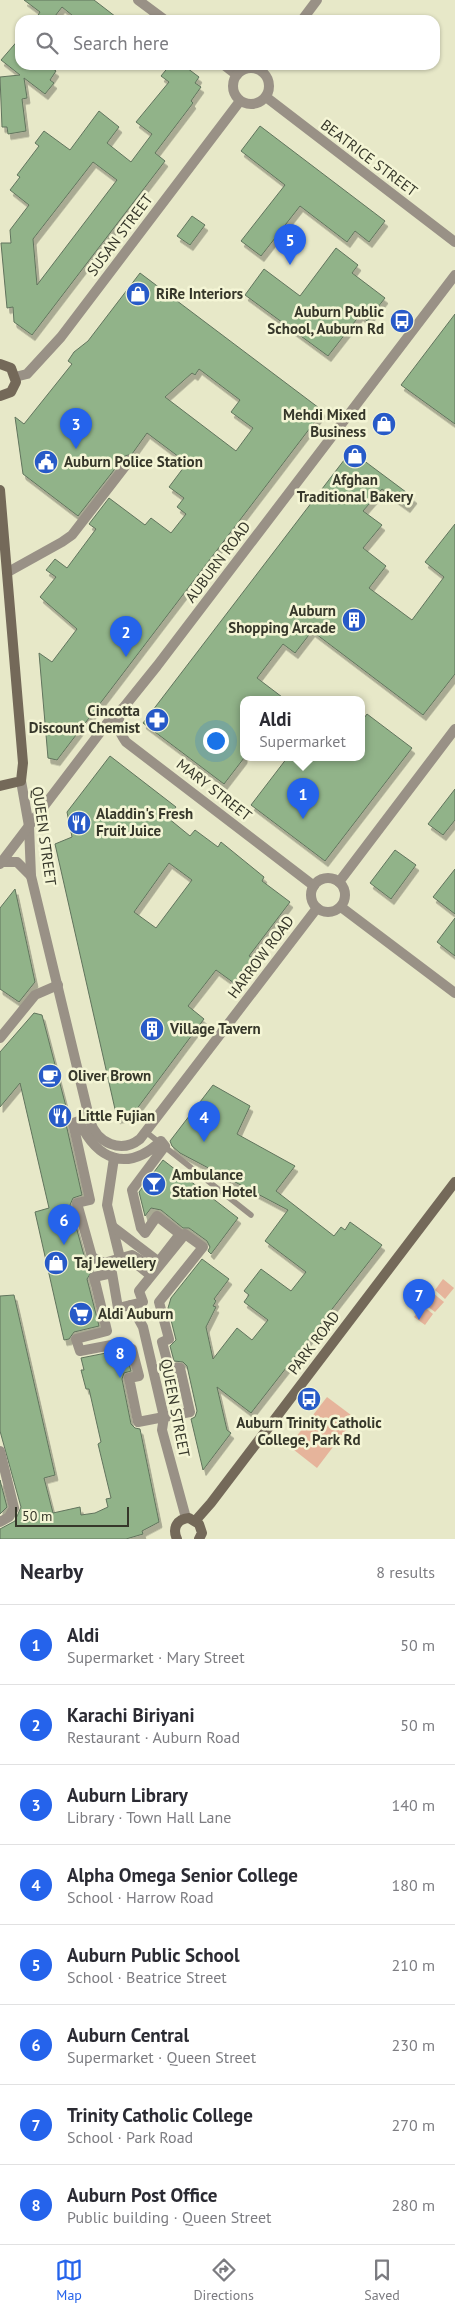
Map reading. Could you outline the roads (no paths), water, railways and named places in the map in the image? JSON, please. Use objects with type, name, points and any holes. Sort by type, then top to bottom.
[{"type":"street","points":[[138,0],[158,15]]},
{"type":"street","points":[[306,15],[317,0]]},
{"type":"street","points":[[230,70],[237,75]]},
{"type":"street","points":[[244,70],[237,75],[233,86],[236,97],[240,101],[251,104],[262,101],[269,92],[269,81],[266,70]]},
{"type":"street","name":"BEATRICE STREET","points":[[266,97],[455,242]]},
{"type":"street","name":"SUSAN STREET","points":[[15,377],[27,374],[61,337],[240,101]]},
{"type":"street","name":"AUBURN ROAD","points":[[0,863],[108,722],[124,707],[455,275]]},
{"type":"street","points":[[0,364],[11,368],[15,377],[11,392],[0,396]]},
{"type":"street","points":[[8,572],[62,542],[72,534],[130,460]]},
{"type":"street","name":"QUEEN STREET","points":[[0,490],[23,763],[20,781],[28,826],[31,876],[90,1121]]},
{"type":"street","name":"MARY STREET","points":[[124,707],[118,718],[118,727],[119,733],[126,742],[314,886]]},
{"type":"street","points":[[339,882],[455,729]]},
{"type":"street","points":[[0,786],[20,781]]},
{"type":"street","points":[[0,863],[17,862],[31,876]]},
{"type":"street","points":[[339,882],[325,879],[314,886],[311,898],[317,908],[329,912],[341,907]]},
{"type":"street","points":[[339,882],[345,894],[341,907]]},
{"type":"street","points":[[341,907],[455,993]]},
{"type":"street","name":"HARROW ROAD","points":[[90,1121],[96,1134],[101,1139],[117,1145],[132,1144],[146,1132],[317,908]]},
{"type":"street","points":[[0,1038],[35,995],[58,985]]},
{"type":"street","points":[[79,1121],[87,1139],[95,1147],[114,1158],[127,1158],[148,1153],[162,1144],[132,1190],[141,1228],[145,1232],[157,1216],[180,1234],[149,1274],[139,1266],[142,1262],[132,1255],[104,1263],[92,1257],[77,1203],[90,1200],[73,1122],[79,1121]]},
{"type":"street","points":[[114,1158],[107,1205],[120,1258]]},
{"type":"street","name":"PARK ROAD","points":[[177,1539],[175,1533],[176,1525],[191,1519],[212,1504],[455,1182]]},
{"type":"street","points":[[113,1227],[159,1262]]},
{"type":"street","points":[[185,1234],[203,1247],[159,1302],[169,1340],[162,1342],[169,1368],[180,1368],[190,1412],[164,1417],[138,1422],[129,1378],[139,1376],[132,1349],[123,1351],[122,1343],[80,1351],[76,1339],[107,1331],[94,1277],[112,1273],[118,1308],[143,1302],[139,1291],[185,1234]]},
{"type":"street","name":"QUEEN STREET","points":[[131,1305],[143,1327],[164,1417],[162,1430],[191,1519]]},
{"type":"street","points":[[0,1451],[14,1508],[10,1517],[0,1522]]},
{"type":"street","points":[[191,1519],[201,1528],[199,1539]]},
{"type":"lane","points":[[146,1132],[251,1215]]},
{"type":"place","name":"Auburn Public School","points":[[290,265]]},
{"type":"place","name":"RiRe Interiors","points":[[138,294]]},
{"type":"place","name":"Auburn Public School, Auburn Rd","points":[[402,321]]},
{"type":"place","name":"Mehdi Mixed Business","points":[[384,424]]},
{"type":"place","name":"Auburn Library","points":[[76,449]]},
{"type":"place","name":"Afghan Traditional Bakery","points":[[355,456]]},
{"type":"place","name":"Auburn Police Station","points":[[46,462]]},
{"type":"place","name":"Auburn Shopping Arcade","points":[[354,620]]},
{"type":"place","name":"Karachi Biriyani","points":[[126,657]]},
{"type":"place","name":"Cincotta Discount Chemist","points":[[157,720]]},
{"type":"place","name":"Aldi","points":[[303,819]]},
{"type":"place","name":"Aladdin's Fresh Fruit Juice","points":[[79,823]]},
{"type":"place","name":"Village Tavern","points":[[152,1029]]},
{"type":"place","name":"Oliver Brown","points":[[50,1076]]},
{"type":"place","name":"Little Fujian","points":[[60,1116]]},
{"type":"place","name":"Alpha Omega Senior College","points":[[204,1142]]},
{"type":"place","name":"Ambulance Station Hotel","points":[[154,1184]]},
{"type":"place","name":"Auburn Central","points":[[64,1245]]},
{"type":"place","name":"Taj Jewellery","points":[[56,1263]]},
{"type":"place","name":"Aldi Auburn","points":[[81,1314]]},
{"type":"place","name":"Trinity Catholic College","points":[[419,1320]]},
{"type":"place","name":"Auburn Post Office","points":[[120,1378]]},
{"type":"place","name":"Auburn Trinity Catholic College, Park Rd","points":[[309,1399]]}]
